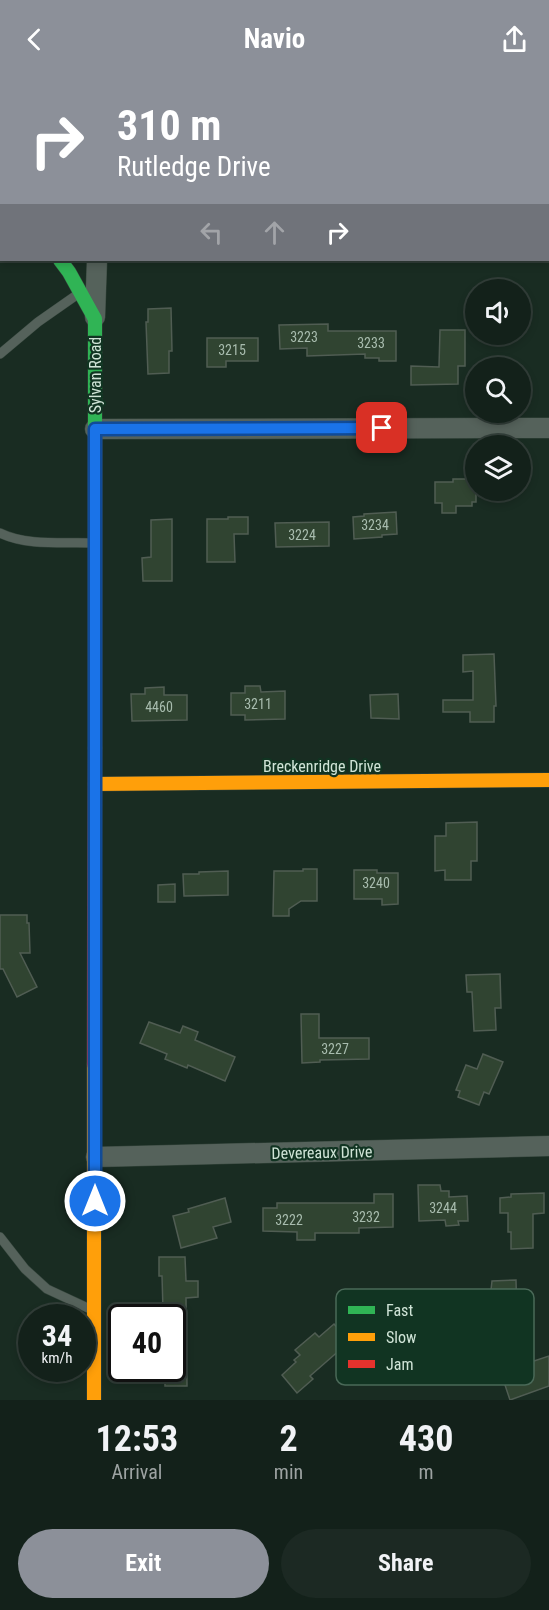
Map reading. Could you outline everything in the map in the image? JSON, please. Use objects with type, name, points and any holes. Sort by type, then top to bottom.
[{"type":"street","name":"Sylvan Road","points":[[61,261],[95,319],[94,1304]]},
{"type":"street","points":[[95,319],[97,261]]},
{"type":"street","points":[[95,429],[549,428]]},
{"type":"street","name":"Breckenridge Drive","points":[[95,784],[549,780]]},
{"type":"street","name":"Devereaux Drive","points":[[96,1157],[549,1146]]},
{"type":"street","name":"Sylvan Road","points":[[94,1382],[94,1400]]},
{"type":"lane","points":[[0,354],[38,322],[80,292]]},
{"type":"lane","points":[[0,533],[9,538],[28,541],[95,543]]},
{"type":"lane","points":[[0,1237],[25,1269],[46,1288],[79,1304]]},
{"type":"building","points":[[171,308],[172,351],[169,351],[169,373],[148,374],[146,322],[148,322],[148,309]]},
{"type":"building","points":[[328,324],[328,331],[396,331],[396,361],[365,358],[365,354],[307,356],[307,348],[280,349],[279,325]]},
{"type":"building","points":[[440,330],[465,330],[465,366],[458,366],[458,384],[411,385],[411,366],[439,367]]},
{"type":"building","points":[[207,338],[258,338],[258,361],[226,361],[226,367],[207,367]]},
{"type":"building","points":[[453,479],[465,479],[465,501],[476,502],[472,502],[472,506],[456,506],[456,513],[442,513],[442,503],[435,503],[435,482],[453,482]]},
{"type":"building","points":[[396,512],[397,534],[354,539],[353,517]]},
{"type":"building","points":[[228,517],[248,517],[248,534],[234,534],[235,562],[207,562],[207,519],[228,519]]},
{"type":"building","points":[[172,519],[172,581],[143,581],[142,558],[151,557],[151,520]]},
{"type":"building","points":[[329,522],[329,546],[276,547],[275,523]]},
{"type":"building","points":[[494,654],[496,706],[494,706],[494,722],[470,722],[470,712],[443,712],[443,700],[473,700],[473,671],[463,672],[463,655]]},
{"type":"building","points":[[245,686],[260,686],[261,692],[285,691],[285,719],[245,720],[245,715],[231,715],[231,693],[245,693]]},
{"type":"building","points":[[164,687],[164,695],[187,695],[187,720],[132,721],[131,694],[145,694],[145,688]]},
{"type":"building","points":[[398,694],[399,719],[371,718],[370,695]]},
{"type":"building","points":[[477,822],[477,861],[471,861],[471,880],[445,880],[445,870],[435,871],[435,836],[446,836],[446,823]]},
{"type":"building","points":[[303,869],[317,869],[317,901],[301,901],[289,909],[289,916],[273,916],[274,871],[303,871]]},
{"type":"building","points":[[354,870],[398,873],[398,904],[382,905],[382,899],[354,899]]},
{"type":"building","points":[[228,871],[228,895],[184,896],[183,874]]},
{"type":"building","points":[[175,884],[175,902],[158,902],[158,885]]},
{"type":"building","points":[[0,915],[27,915],[27,923],[29,923],[30,953],[20,953],[37,987],[17,997],[3,969],[0,969]]},
{"type":"building","points":[[500,974],[501,1008],[495,1008],[496,1030],[474,1031],[472,992],[467,992],[466,975]]},
{"type":"building","points":[[301,1014],[319,1014],[319,1038],[369,1038],[369,1059],[320,1060],[320,1062],[302,1063]]},
{"type":"building","points":[[149,1022],[180,1033],[183,1026],[198,1032],[195,1040],[235,1057],[225,1081],[188,1065],[187,1068],[165,1059],[167,1054],[140,1043]]},
{"type":"building","points":[[483,1054],[503,1062],[489,1094],[484,1092],[479,1105],[458,1097],[460,1091],[456,1090],[466,1065],[477,1069]]},
{"type":"building","points":[[418,1185],[440,1185],[441,1191],[449,1191],[449,1197],[467,1196],[468,1221],[458,1221],[459,1225],[446,1226],[445,1220],[419,1221]]},
{"type":"building","points":[[544,1193],[544,1213],[533,1214],[533,1248],[511,1249],[508,1213],[500,1213],[500,1198],[511,1197],[511,1194]]},
{"type":"building","points":[[374,1194],[393,1194],[393,1227],[359,1228],[359,1233],[315,1233],[315,1240],[297,1240],[297,1232],[263,1231],[263,1208],[277,1208],[277,1203],[374,1203]]},
{"type":"building","points":[[225,1198],[231,1222],[213,1227],[217,1238],[181,1248],[173,1216]]},
{"type":"building","points":[[159,1257],[185,1257],[186,1281],[198,1281],[198,1297],[186,1298],[187,1386],[165,1386],[165,1382],[186,1382],[186,1304],[163,1304],[162,1276],[159,1276]]},
{"type":"building","points":[[516,1280],[516,1289],[491,1289],[492,1281]]},
{"type":"building","points":[[334,1324],[336,1326],[336,1353],[310,1376],[313,1379],[297,1393],[282,1375],[300,1355],[295,1350],[315,1333],[319,1337]]},
{"type":"building","points":[[549,1356],[549,1386],[510,1400],[505,1385],[534,1385],[534,1361]]},
{"type":"traffic: fast","points":[[61,261],[95,319],[95,748]]},
{"type":"traffic: slow","points":[[95,784],[549,780]]},
{"type":"traffic: slow","points":[[94,1064],[94,1400]]},
{"type":"traffic: jam","points":[[94,1064],[95,748]]},
{"type":"route","points":[[95,1201],[95,429],[382,428]]}]
